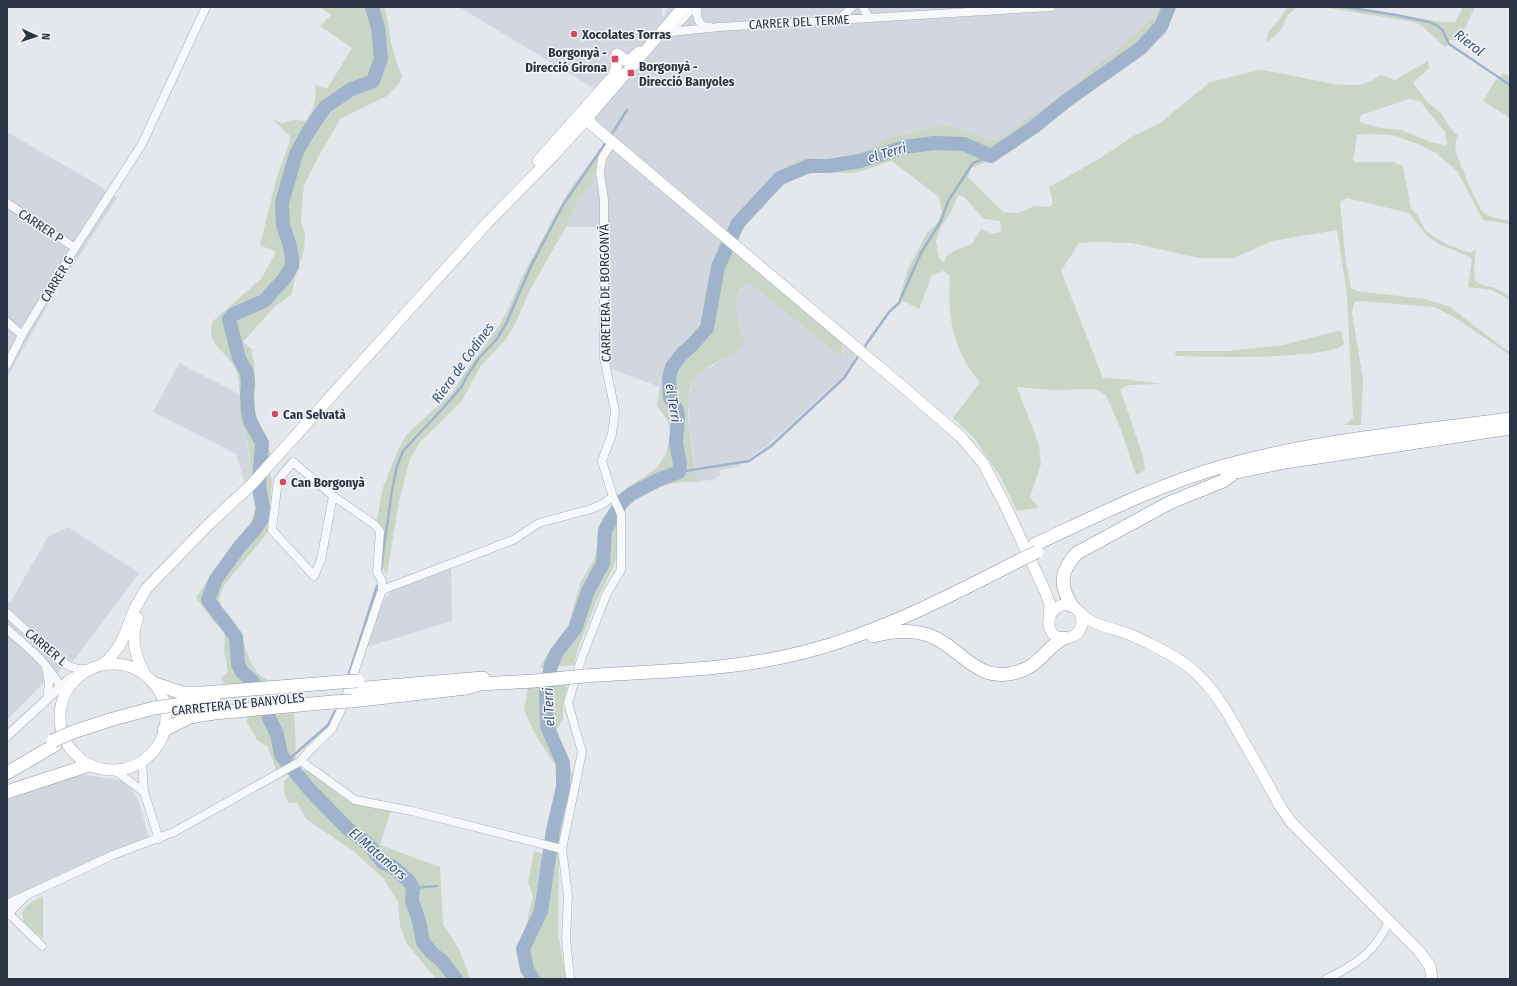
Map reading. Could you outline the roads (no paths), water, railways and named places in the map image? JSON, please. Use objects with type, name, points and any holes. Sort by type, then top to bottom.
[{"type":"highway","points":[[354,691],[430,682],[535,677],[724,659],[799,645],[840,633],[867,623],[1017,558],[1139,496],[1179,480],[1224,466],[1271,455],[1320,446],[1510,419]]},
{"type":"highway","points":[[1036,549],[1158,497],[1236,472],[1356,450],[1510,428]]},
{"type":"highway","points":[[1071,608],[1063,582],[1065,570],[1069,562],[1077,553],[1169,503],[1223,481],[1236,472]]},
{"type":"highway","points":[[586,673],[702,669],[749,663],[792,655],[844,641],[926,606],[1017,558]]},
{"type":"highway","points":[[844,641],[857,640],[896,631],[928,635],[938,640],[982,671],[1006,675],[1025,670],[1033,665],[1058,641],[1064,638]]},
{"type":"highway","points":[[7,765],[113,718],[222,699],[354,691],[466,688],[480,684],[535,677]]},
{"type":"highway","points":[[155,684],[183,693],[337,692]]},
{"type":"highway","points":[[164,730],[190,717],[337,692]]},
{"type":"highway","points":[[7,772],[54,743]]},
{"type":"highway","points":[[7,792],[89,764]]},
{"type":"main road","points":[[488,222],[492,214],[539,161],[608,86],[659,35],[678,7]]},
{"type":"main road","points":[[101,665],[124,665],[135,668],[145,674],[155,684],[165,706],[166,718],[160,742],[152,753],[142,761],[129,768],[114,770],[97,768],[73,752],[63,735],[61,725],[60,715],[63,691],[86,671],[101,665],[108,660],[118,648],[134,610],[146,589],[207,526],[252,484],[488,222],[588,120],[624,59],[642,45],[678,7]]},
{"type":"main road","points":[[624,59],[633,59],[649,42],[659,35]]},
{"type":"main road","points":[[608,86],[612,84],[625,68],[624,59]]},
{"type":"main road","points":[[539,161],[558,144],[579,121],[588,120],[909,392],[961,437],[974,451],[991,477],[1045,591],[1050,605],[1050,629],[1053,633],[1064,638],[1071,638],[1079,632],[1091,627],[1104,627]]},
{"type":"main road","points":[[145,674],[137,659],[134,648],[134,633],[137,620],[144,606],[154,591],[226,514],[237,499]]},
{"type":"main road","points":[[1045,591],[1053,600],[1071,608],[1089,620],[1104,627],[1132,635],[1171,654],[1200,676],[1222,703],[1280,806],[1291,822],[1426,959],[1430,966],[1432,979]]},
{"type":"main road","points":[[1049,619],[1054,610],[1071,608]]},
{"type":"main road","points":[[1071,608],[1082,622],[1079,632]]},
{"type":"street","name":"CARRER G","points":[[7,365],[22,335],[110,194],[132,162],[149,132],[206,7]]},
{"type":"street","points":[[696,7],[698,20],[706,26],[714,27]]},
{"type":"street","points":[[670,32],[696,7]]},
{"type":"street","points":[[840,19],[852,7]]},
{"type":"street","points":[[863,7],[868,18]]},
{"type":"street","name":"CARRER DEL TERME","points":[[659,35],[670,32],[714,27],[1051,7]]},
{"type":"street","name":"CARRETERA DE BORGONYÀ","points":[[570,979],[566,938],[568,896],[562,849],[582,752],[568,703],[582,657],[607,593],[621,570],[621,514],[613,497],[602,461],[612,434],[615,411],[604,358],[604,200],[600,173],[602,158],[613,141]]},
{"type":"street","name":"CARRER P","points":[[7,203],[76,248]]},
{"type":"street","points":[[7,322],[22,335]]},
{"type":"street","points":[[7,904],[112,856],[174,832],[284,769],[299,762],[332,729],[356,670],[382,590],[382,581],[377,572],[380,531],[375,525],[333,496],[282,451]]},
{"type":"street","points":[[293,462],[278,480],[272,530],[314,576],[321,560],[333,496]]},
{"type":"street","points":[[382,590],[512,540],[539,523],[592,509],[613,497]]},
{"type":"street","name":"CARRER L","points":[[7,613],[59,660],[69,666],[86,671]]},
{"type":"street","name":"CARRER L","points":[[7,629],[52,671],[63,691]]},
{"type":"street","name":"CARRER L","points":[[45,664],[49,684],[47,699]]},
{"type":"street","points":[[7,736],[47,699],[63,691]]},
{"type":"street","points":[[142,761],[144,792],[158,839]]},
{"type":"street","points":[[299,762],[355,800],[412,811],[562,849]]},
{"type":"street","points":[[114,770],[144,792]]},
{"type":"street","points":[[26,896],[8,914],[42,946]]},
{"type":"street","points":[[1326,979],[1341,972],[1365,957],[1382,937],[1389,921]]},
{"type":"waterway","name":"El Matamors","points":[[253,682],[242,672],[238,664],[236,637],[208,600],[216,579],[261,520],[263,508],[259,485],[262,443],[250,421],[248,412],[247,373],[239,358],[229,319],[234,314],[264,301],[284,279],[292,266],[289,243],[283,225],[282,203],[296,154],[308,132],[325,107],[350,90],[373,81],[381,59],[378,28],[372,7]]},
{"type":"waterway","name":"el Terri","points":[[533,979],[527,969],[523,949],[541,911],[553,830],[563,787],[563,763],[547,726],[546,693],[551,665],[557,652],[575,629],[588,591],[603,563],[605,530],[622,502],[631,494],[660,479],[679,472],[680,464],[676,443],[678,417],[677,410],[670,398],[669,378],[672,367],[682,354],[707,328],[718,267],[738,223],[780,178],[809,166],[828,166],[860,161],[905,147],[934,143],[964,144],[991,156],[1034,127],[1066,101],[1141,48],[1161,26],[1169,7]]},
{"type":"waterway","name":"Rierol","points":[[1345,7],[1396,15],[1429,22],[1438,26],[1443,31],[1449,44],[1510,85]]},
{"type":"waterway","name":"Riera de Codines","points":[[610,137],[627,110]]},
{"type":"waterway","name":"Riera de Codines","points":[[381,569],[392,490],[397,466],[403,451],[462,386],[479,358],[496,340],[506,324],[531,266],[563,205],[607,141]]},
{"type":"waterway","points":[[863,349],[889,312],[899,303],[921,253],[941,221],[948,201],[973,163],[991,156]]},
{"type":"waterway","points":[[679,472],[749,461],[771,446],[844,378],[859,355]]},
{"type":"waterway","name":"Riera de Codines","points":[[348,677],[377,586]]},
{"type":"waterway","name":"Riera de Codines","points":[[287,761],[328,725],[335,711]]},
{"type":"waterway","name":"El Matamors","points":[[269,718],[277,734],[281,755],[310,790],[347,828],[369,845],[383,863],[392,866],[408,880],[413,888],[412,901],[419,921],[423,942],[433,954],[441,960],[456,979]]},
{"type":"waterway","points":[[413,888],[437,886]]},
{"type":"waterway","name":"el Terri","points":[[543,895],[548,893]]},
{"type":"place","name":"Xocolates Torras","points":[[574,34]]},
{"type":"place","name":"Borgonyà - Direcció Girona","points":[[615,59]]},
{"type":"place","name":"Borgonyà - Direcció Banyoles","points":[[631,73]]},
{"type":"place","name":"Can Selvatà","points":[[275,414]]},
{"type":"place","name":"Can Borgonyà","points":[[283,482]]}]
